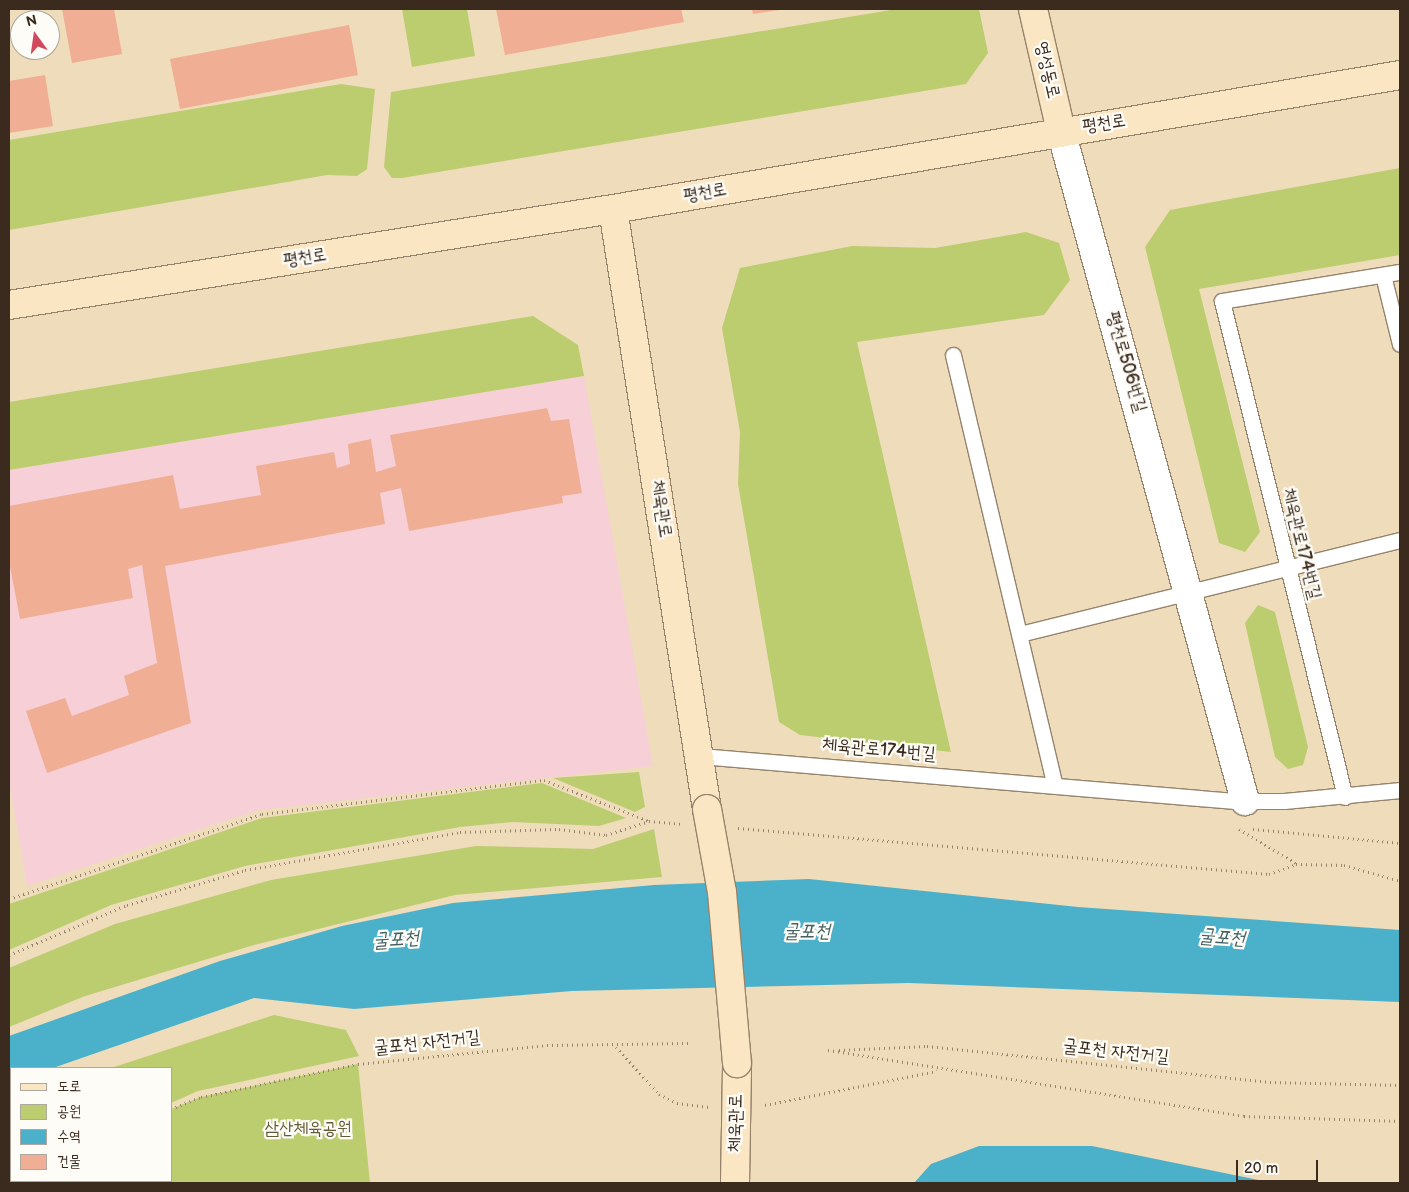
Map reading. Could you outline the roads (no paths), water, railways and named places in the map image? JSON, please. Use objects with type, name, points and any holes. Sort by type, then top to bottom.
[{"type":"main road","name":"영성동로","points":[[1033,9],[1061,131]]},
{"type":"main road","name":"평천로","points":[[9,305],[613,209],[1061,131],[1400,75]]},
{"type":"main road","name":"체육관로","points":[[613,209],[707,809],[722,892],[737,1063],[735,1183]]},
{"type":"street","name":"평천로506번길","points":[[1061,131],[1191,592],[1245,801]]},
{"type":"lane","points":[[1400,272],[1383,275],[1400,344]]},
{"type":"lane","name":"체육관로174번길","points":[[1345,797],[1222,301],[1383,275]]},
{"type":"lane","points":[[953,355],[1055,785]]},
{"type":"lane","points":[[1020,634],[1400,540]]},
{"type":"lane","name":"체육관로174번길","points":[[700,756],[1245,801],[1345,797],[1400,790]]},
{"type":"water","name":"굴포천","points":[[809,879],[1078,907],[1400,930],[1400,1002],[909,983],[572,991],[354,1009],[254,998],[56,1067],[10,1067],[9,1085],[9,1036],[220,961],[342,926],[453,903],[654,885]]},
{"type":"water","points":[[979,1146],[1092,1146],[1273,1183],[914,1183],[931,1164]]},
{"type":"park label","name":"삼산체육공원","points":[[308,1129]]}]
